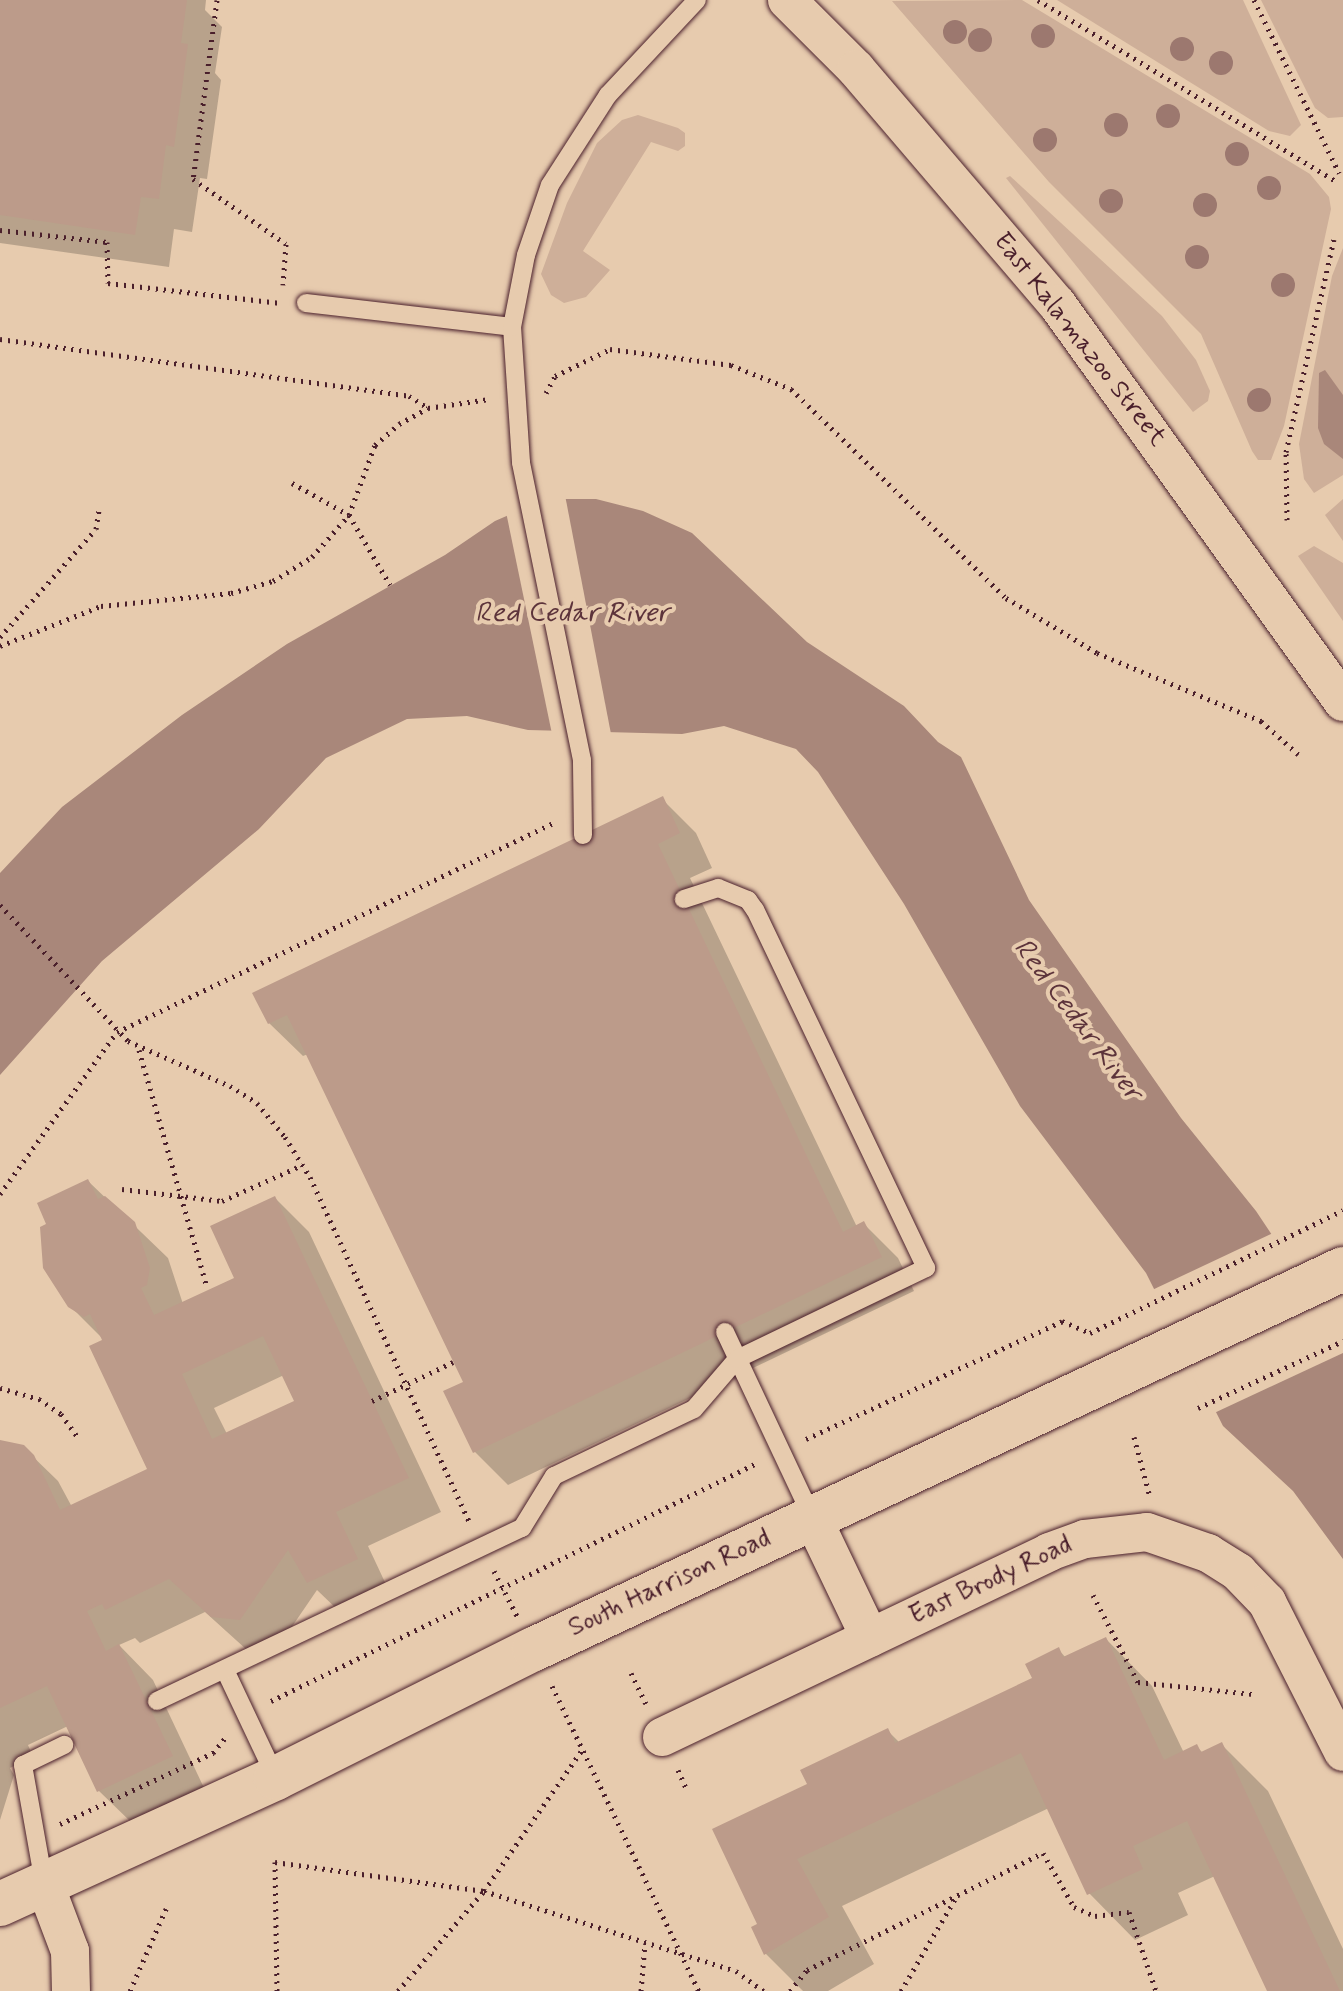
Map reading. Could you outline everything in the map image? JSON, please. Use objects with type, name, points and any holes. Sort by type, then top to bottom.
[{"type":"street","name":"East Kalamazoo Street","points":[[787,0],[856,69],[1057,304],[1343,702]]},
{"type":"street","name":"South Harrison Road","points":[[0,1904],[276,1778],[812,1517],[1343,1269]]},
{"type":"street","points":[[812,1517],[870,1638]]},
{"type":"street","name":"East Brody Road","points":[[662,1737],[1085,1539],[1147,1532],[1208,1553],[1238,1572],[1267,1602],[1343,1752]]},
{"type":"street","points":[[45,1885],[70,1951],[71,1991]]},
{"type":"lane","points":[[583,835],[582,760],[521,462],[512,327],[526,255],[550,185],[608,95],[697,0]]},
{"type":"lane","points":[[306,303],[512,327]]},
{"type":"lane","points":[[157,1701],[522,1528],[554,1476],[694,1409],[737,1359],[926,1268],[755,910],[748,900],[718,888],[684,899]]},
{"type":"lane","points":[[725,1332],[812,1517]]},
{"type":"lane","points":[[225,1670],[276,1778]]},
{"type":"lane","points":[[45,1885],[23,1765],[64,1745]]},
{"type":"path","points":[[0,230],[107,242],[108,283],[281,303],[286,244],[193,179],[217,0]]},
{"type":"path","points":[[1038,0],[1337,182]]},
{"type":"path","points":[[1254,0],[1339,173]]},
{"type":"path","points":[[1287,520],[1286,452],[1334,239]]},
{"type":"path","points":[[0,339],[409,396],[428,408],[375,445],[349,515],[312,557],[273,581],[231,593],[101,606],[0,646]]},
{"type":"path","points":[[610,349],[731,365],[791,389],[847,438],[1006,598],[1097,653],[1261,721],[1298,754]]},
{"type":"path","points":[[292,483],[349,515],[390,585]]},
{"type":"path","points":[[0,637],[96,529],[99,510]]},
{"type":"path","points":[[0,1194],[117,1032],[585,808]]},
{"type":"path","points":[[0,905],[117,1032],[139,1049],[230,1086],[257,1103],[285,1137],[310,1177],[482,1548],[514,1610]]},
{"type":"path","points":[[139,1049],[206,1284]]},
{"type":"path","points":[[122,1189],[222,1201],[302,1165]]},
{"type":"path","points":[[36,1835],[213,1753],[245,1714],[781,1451],[1062,1321],[1090,1333],[1343,1210]]},
{"type":"path","points":[[1198,1408],[1343,1341]]},
{"type":"path","points":[[372,1401],[453,1362]]},
{"type":"path","points":[[0,1388],[39,1399],[61,1414],[78,1437]]},
{"type":"path","points":[[1134,1437],[1151,1501]]},
{"type":"path","points":[[1093,1595],[1138,1682],[1253,1694]]},
{"type":"path","points":[[561,1707],[699,1991]]},
{"type":"path","points":[[398,1991],[484,1891],[582,1749]]},
{"type":"path","points":[[790,1991],[807,1970],[1043,1853],[1074,1907],[1095,1916],[1129,1912],[1156,1991]]},
{"type":"path","points":[[277,1991],[275,1862],[484,1891],[736,1971],[764,1991]]},
{"type":"path","points":[[901,1991],[957,1896]]},
{"type":"path","points":[[130,1991],[166,1909]]},
{"type":"path","points":[[641,1991],[645,1943]]},
{"type":"shaded area","points":[[1022,0],[1310,174],[1329,197],[1331,209],[1284,426],[1271,460],[1258,460],[1252,451],[1201,334],[1049,182],[892,1]]},
{"type":"shaded area","points":[[1057,0],[1243,0],[1301,125],[1290,136],[1269,131]]},
{"type":"shaded area","points":[[1261,0],[1343,0],[1343,117],[1328,118],[1315,108]]},
{"type":"shaded area","points":[[638,115],[678,128],[685,133],[685,146],[678,151],[651,142],[583,251],[610,270],[586,297],[564,303],[551,295],[541,274],[567,203],[597,143],[622,120]]},
{"type":"shaded area","points":[[1010,176],[1162,316],[1196,360],[1210,391],[1208,401],[1193,412],[1006,178]]},
{"type":"shaded area","points":[[1343,248],[1343,475],[1314,493],[1304,479],[1299,444],[1332,276]]},
{"type":"shaded area","points":[[1343,499],[1343,541],[1325,515]]},
{"type":"shaded area","points":[[1314,546],[1343,563],[1343,621],[1298,556]]},
{"type":"water","points":[[1325,370],[1343,395],[1343,459],[1324,444],[1318,428],[1319,373]]},
{"type":"water","name":"Red Cedar River","points":[[545,499],[596,499],[643,511],[692,533],[807,642],[904,706],[938,742],[961,757],[1029,900],[1181,1118],[1256,1211],[1343,1341],[1343,1559],[1293,1491],[1223,1426],[1146,1273],[1020,1106],[904,904],[818,772],[796,749],[724,726],[682,734],[528,730],[467,716],[407,719],[326,758],[259,829],[102,961],[0,1075],[0,873],[62,807],[182,715],[287,644],[445,555],[495,521]]},
{"type":"pier","points":[[543,495],[565,495],[611,734],[552,734],[506,512]]},
{"type":"pier","points":[[1275,1232],[1343,1333],[1343,1353],[1212,1414],[1150,1291]]},
{"type":"building","points":[[0,0],[187,0],[181,43],[188,44],[174,147],[166,145],[159,199],[141,197],[135,235],[0,215]]},
{"type":"building","points":[[663,796],[680,833],[658,844],[843,1232],[864,1221],[882,1257],[473,1453],[443,1391],[463,1382],[287,1015],[268,1024],[252,993]]},
{"type":"building","points":[[88,1179],[98,1199],[105,1196],[135,1222],[150,1268],[147,1285],[141,1288],[154,1315],[234,1278],[210,1226],[275,1196],[409,1478],[336,1512],[358,1559],[307,1583],[288,1550],[240,1620],[211,1617],[169,1579],[105,1610],[102,1604],[87,1611],[106,1651],[119,1644],[173,1756],[97,1792],[47,1686],[0,1708],[0,1440],[24,1445],[34,1455],[60,1510],[147,1469],[89,1346],[102,1340],[90,1314],[84,1317],[68,1307],[43,1268],[40,1227],[46,1224],[37,1203]],"holes":[[[263,1336],[294,1401],[212,1439],[182,1374]]]},
{"type":"building","points":[[1106,1637],[1164,1760],[1197,1744],[1201,1752],[1222,1742],[1340,1991],[1267,1991],[1187,1821],[1133,1846],[1143,1869],[1087,1895],[1021,1753],[797,1859],[829,1917],[764,1955],[751,1927],[757,1924],[712,1829],[807,1784],[800,1770],[888,1728],[895,1743],[1032,1678],[1025,1664],[1059,1647],[1063,1657]]}]
